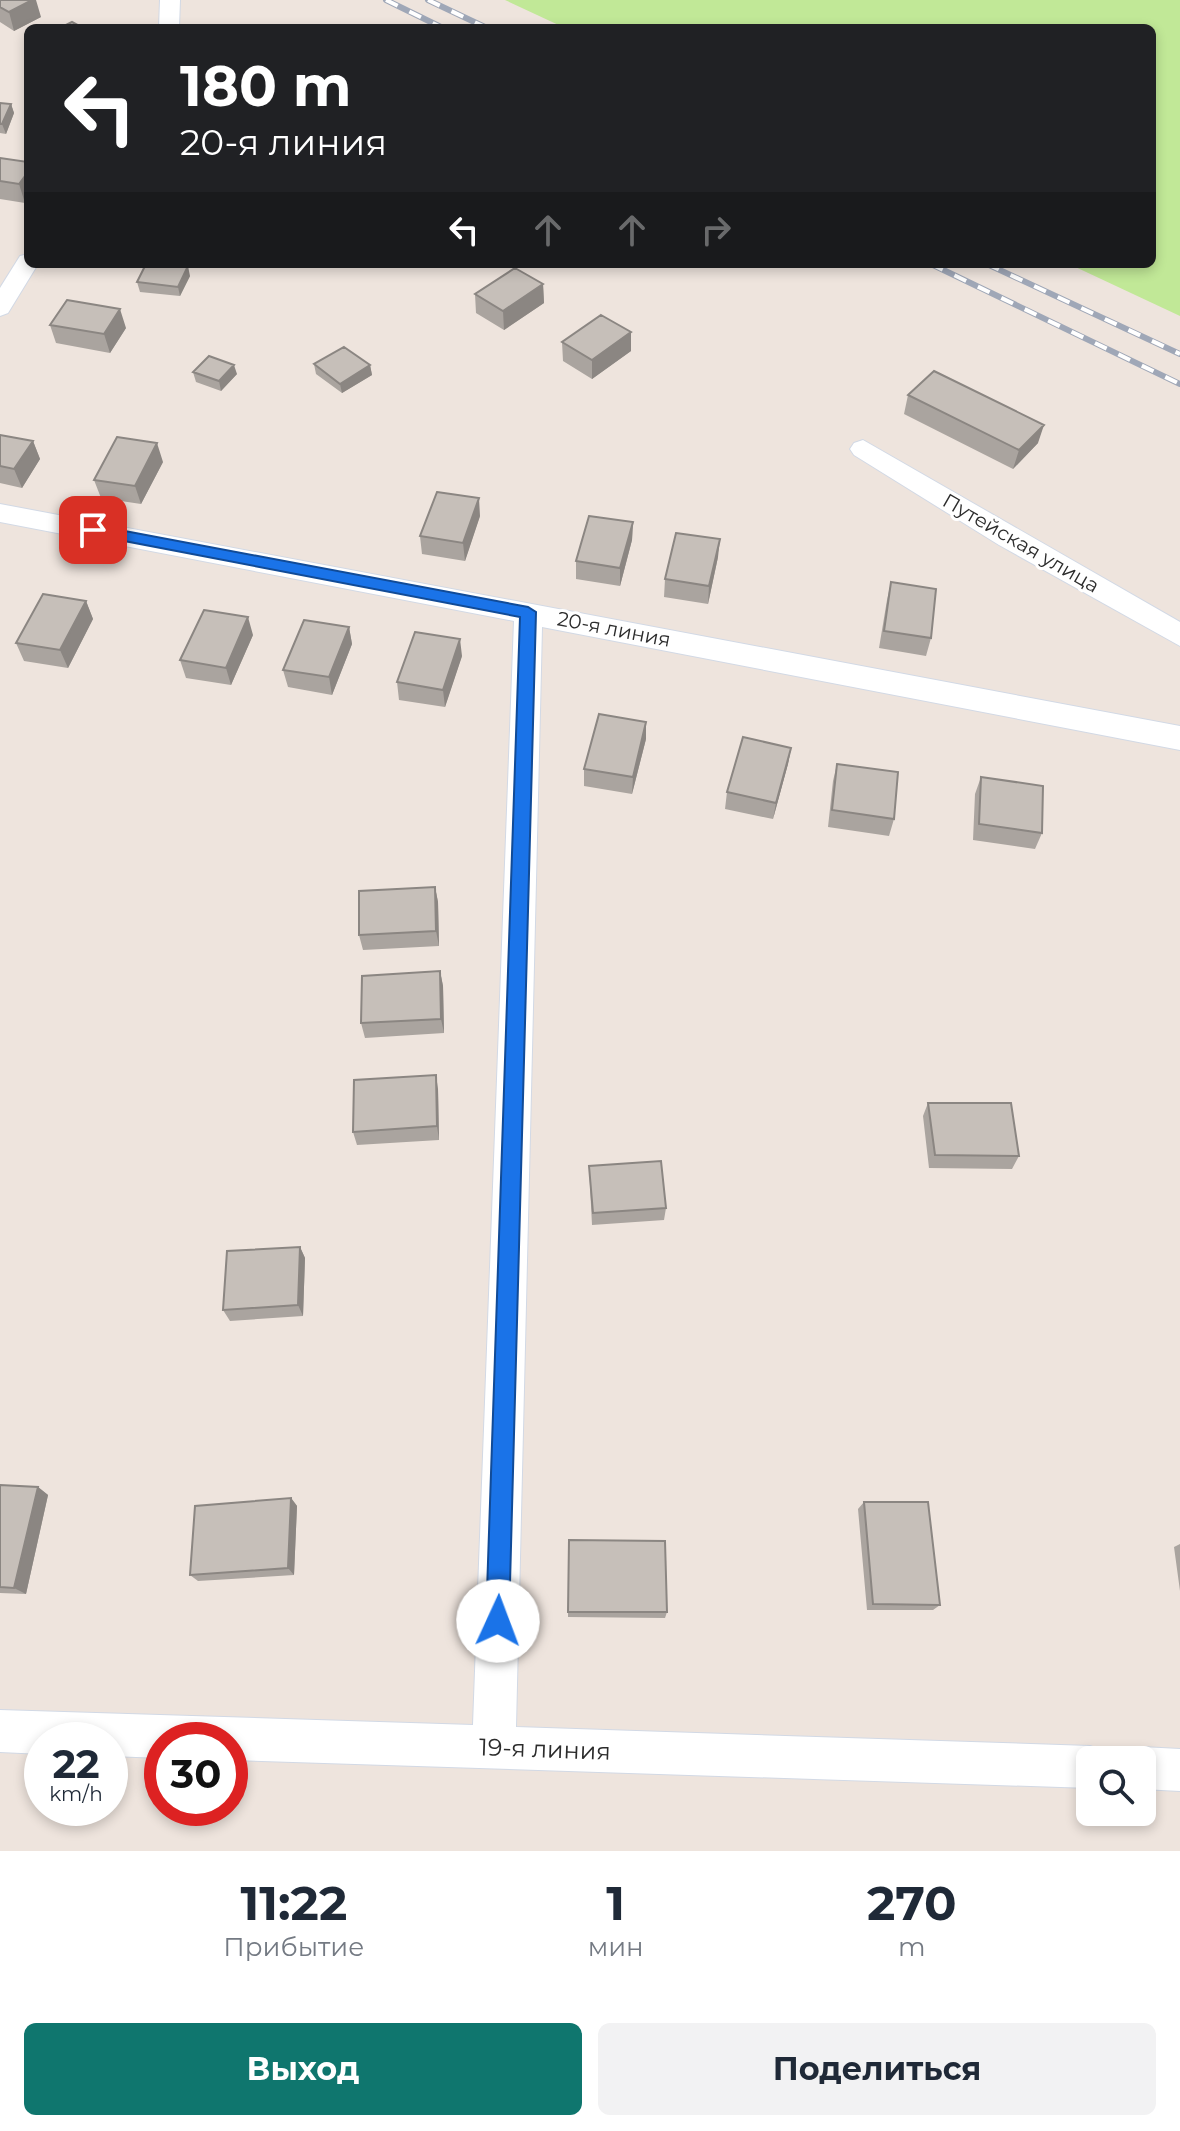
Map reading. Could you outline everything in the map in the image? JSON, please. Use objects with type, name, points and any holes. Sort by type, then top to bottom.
[{"type":"street","points":[[169,24],[170,0]]},
{"type":"street","points":[[0,308],[24,268]]},
{"type":"street","name":"Путейская улица","points":[[863,449],[1009,538],[1180,635]]},
{"type":"street","name":"20-я линия","points":[[0,513],[1180,738]]},
{"type":"street","points":[[494,1747],[528,612]]},
{"type":"street","name":"19-я линия","points":[[0,1731],[1076,1767]]},
{"type":"street","points":[[1156,1769],[1180,1770]]},
{"type":"green space","points":[[505,0],[1180,0],[1180,316],[1078,268],[1156,268],[1156,24],[556,24]]},
{"type":"building","points":[[0,0],[32,0],[9,12],[0,7]]},
{"type":"building","points":[[0,103],[11,104],[2,124],[0,124]]},
{"type":"building","points":[[0,158],[24,161],[24,177],[19,184],[0,181]]},
{"type":"building","points":[[144,268],[187,268],[178,287],[137,282]]},
{"type":"building","points":[[515,268],[543,284],[503,311],[475,294]]},
{"type":"building","points":[[67,300],[120,309],[104,334],[50,325]]},
{"type":"building","points":[[601,315],[631,332],[592,360],[562,342]]},
{"type":"building","points":[[344,347],[370,365],[340,384],[314,364]]},
{"type":"building","points":[[209,356],[234,365],[219,381],[193,372]]},
{"type":"building","points":[[934,371],[1044,425],[1019,450],[908,395]]},
{"type":"building","points":[[0,435],[33,441],[14,469],[0,466]]},
{"type":"building","points":[[117,437],[157,443],[135,486],[94,480]]},
{"type":"building","points":[[437,492],[479,498],[463,543],[420,536]]},
{"type":"building","points":[[589,516],[633,522],[620,568],[576,561]]},
{"type":"building","points":[[676,533],[720,539],[709,586],[665,579]]},
{"type":"building","points":[[891,582],[936,589],[931,638],[884,631]]},
{"type":"building","points":[[43,594],[86,601],[60,650],[16,643]]},
{"type":"building","points":[[204,610],[248,617],[226,668],[180,660]]},
{"type":"building","points":[[304,620],[349,627],[329,677],[283,670]]},
{"type":"building","points":[[415,632],[460,639],[443,690],[397,682]]},
{"type":"building","points":[[599,714],[646,722],[633,777],[584,769]]},
{"type":"building","points":[[743,737],[791,748],[776,803],[727,792]]},
{"type":"building","points":[[837,764],[898,772],[894,819],[832,810]]},
{"type":"building","points":[[981,777],[1043,786],[1042,833],[979,824]]},
{"type":"building","points":[[435,887],[436,931],[359,935],[359,891]]},
{"type":"building","points":[[440,971],[441,1019],[361,1023],[362,976]]},
{"type":"building","points":[[436,1075],[437,1126],[353,1132],[354,1080]]},
{"type":"building","points":[[928,1103],[1011,1103],[1019,1156],[935,1155]]},
{"type":"building","points":[[661,1161],[666,1208],[593,1213],[589,1166]]},
{"type":"building","points":[[300,1247],[298,1305],[223,1310],[227,1251]]},
{"type":"building","points":[[0,1485],[38,1487],[14,1588],[0,1587]]},
{"type":"building","points":[[291,1498],[288,1568],[190,1575],[195,1506]]},
{"type":"building","points":[[864,1502],[928,1502],[940,1605],[873,1604]]},
{"type":"building","points":[[569,1540],[665,1541],[667,1612],[568,1612]]},
{"type":"railway","points":[[386,0],[435,24]]},
{"type":"railway","points":[[428,0],[479,24]]},
{"type":"railway","points":[[939,268],[1180,384]]},
{"type":"railway","points":[[996,268],[1180,354]]},
{"type":"route","points":[[93,530],[528,612],[498,1621]]}]
